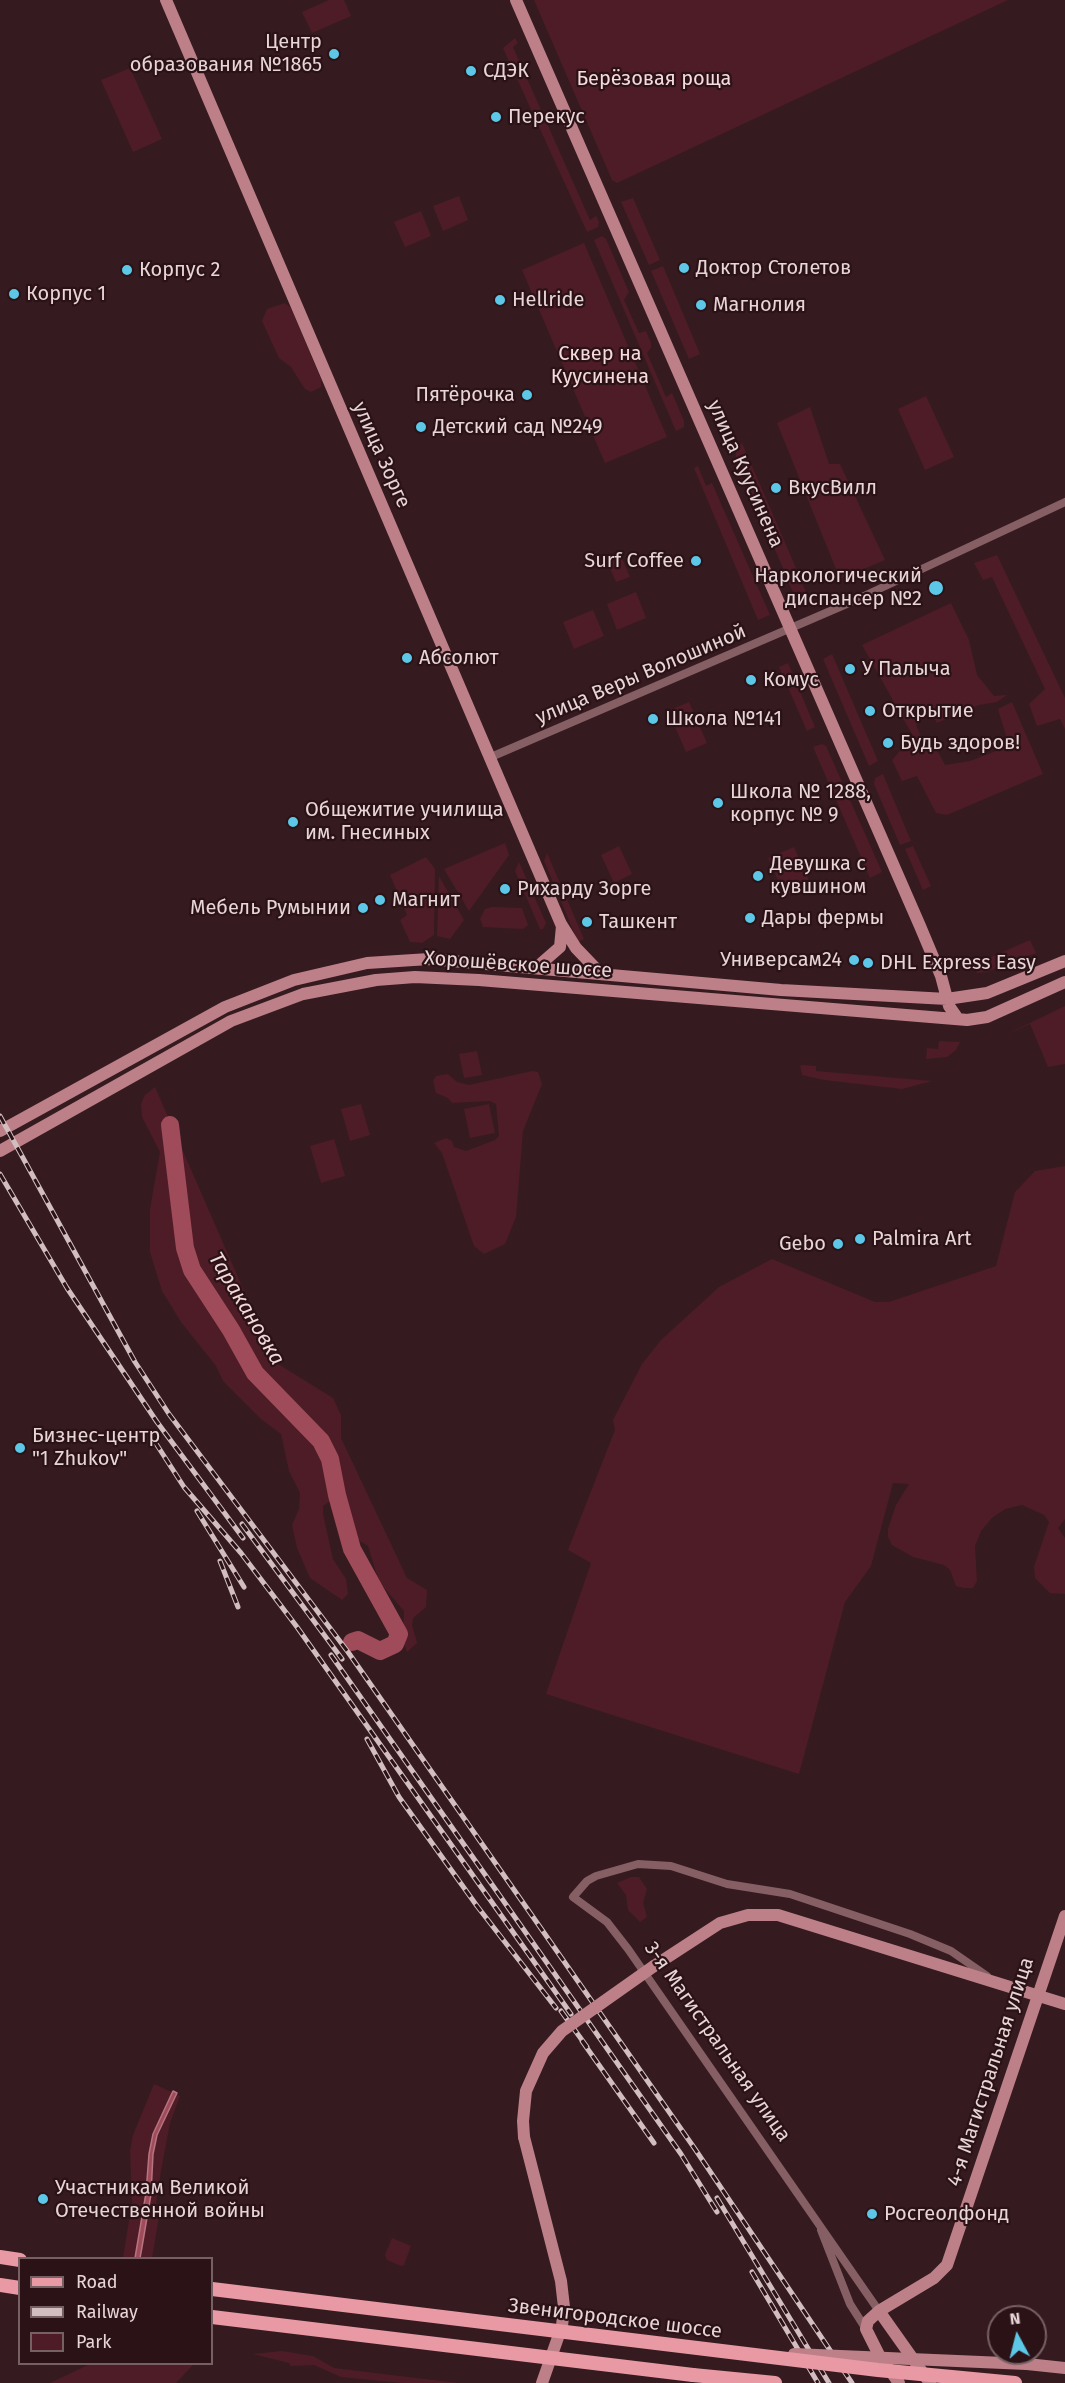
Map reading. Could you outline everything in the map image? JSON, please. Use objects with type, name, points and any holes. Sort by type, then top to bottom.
[{"type":"main road","name":"улица Зорге","points":[[166,0],[289,293],[491,757],[561,924],[576,948],[600,973]]},
{"type":"main road","name":"улица Куусинена","points":[[516,0],[937,966],[946,999]]},
{"type":"main road","points":[[536,968],[560,947],[561,924]]},
{"type":"main road","name":"Хорошёвское шоссе","points":[[0,1131],[225,1007],[294,980],[347,967],[410,959],[600,973],[781,990],[946,999],[987,993],[1065,961]]},
{"type":"main road","name":"Хорошёвское шоссе","points":[[0,1151],[231,1021],[303,994],[376,980],[415,977],[479,980],[967,1020],[987,1017],[1065,982]]},
{"type":"main road","points":[[918,1016],[938,1014],[945,1007],[946,999]]},
{"type":"main road","points":[[946,999],[955,1017],[967,1020]]},
{"type":"main road","points":[[543,2383],[562,2326],[563,2293],[524,2137],[523,2121],[526,2091],[543,2053],[562,2031],[720,1923],[734,1917],[762,1914],[778,1915],[841,1933],[1065,2004]]},
{"type":"main road","name":"4-я Магистральная улица","points":[[879,2310],[934,2278],[947,2265],[1036,1996],[1065,1916]]},
{"type":"main road","points":[[0,2257],[18,2260]]},
{"type":"main road","points":[[0,2285],[18,2288]]},
{"type":"main road","name":"Звенигородское шоссе","points":[[213,2289],[695,2349],[1014,2383]]},
{"type":"main road","points":[[866,2329],[868,2321],[879,2310]]},
{"type":"main road","name":"3-я Магистральная улица","points":[[879,2310],[930,2383]]},
{"type":"main road","points":[[213,2316],[693,2375],[776,2383]]},
{"type":"main road","name":"3-я Магистральная улица","points":[[866,2329],[879,2355],[899,2383]]},
{"type":"main road","points":[[695,2349],[1065,2368]]},
{"type":"main road","points":[[693,2375],[734,2383]]},
{"type":"street","name":"улица Веры Волошиной","points":[[491,757],[791,628],[1065,502]]},
{"type":"street","name":"3-я Магистральная улица","points":[[879,2310],[616,1932],[573,1897],[593,1877],[638,1864],[671,1866],[727,1884],[790,1894],[856,1916],[951,1951],[999,1984]]},
{"type":"street","name":"3-я Магистральная улица","points":[[818,2221],[850,2304],[866,2329]]},
{"type":"green space","points":[[329,0],[344,0],[351,16],[312,33],[302,12]]},
{"type":"green space","name":"Берёзовая роща","points":[[534,0],[1008,0],[617,183],[612,180]]},
{"type":"green space","points":[[515,38],[518,43],[513,47],[590,220],[596,216],[599,222],[598,227],[587,232],[503,48]]},
{"type":"green space","points":[[130,68],[162,139],[133,152],[101,80]]},
{"type":"green space","points":[[459,196],[468,220],[443,231],[433,206]]},
{"type":"green space","points":[[633,198],[660,260],[649,265],[621,202]]},
{"type":"green space","points":[[421,211],[431,236],[405,247],[394,222]]},
{"type":"green space","points":[[602,236],[606,239],[629,292],[624,300],[639,333],[646,331],[651,343],[651,348],[647,353],[666,397],[672,393],[684,421],[684,427],[676,431],[594,240]]},
{"type":"green space","name":"Сквер на Куусинена","points":[[584,243],[667,437],[605,463],[522,270]]},
{"type":"green space","points":[[663,266],[700,354],[689,359],[651,271]]},
{"type":"green space","points":[[285,303],[291,308],[321,379],[321,387],[311,392],[305,389],[291,367],[279,358],[262,321],[267,309]]},
{"type":"green space","points":[[926,396],[954,457],[925,470],[898,409]]},
{"type":"green space","points":[[810,407],[829,464],[840,464],[885,560],[840,579],[777,423]]},
{"type":"green space","points":[[742,443],[796,568],[785,573],[736,458],[736,448]]},
{"type":"green space","points":[[698,466],[706,486],[712,483],[770,615],[758,620],[694,468]]},
{"type":"green space","points":[[620,554],[630,577],[616,582],[606,560]]},
{"type":"green space","points":[[997,555],[1065,698],[1065,729],[1060,719],[1037,726],[1029,704],[1045,689],[992,577],[983,580],[974,563]]},
{"type":"green space","points":[[798,574],[807,594],[796,599],[787,579]]},
{"type":"green space","points":[[636,592],[646,618],[617,630],[607,604]]},
{"type":"green space","points":[[951,603],[969,640],[977,675],[994,696],[1007,695],[997,702],[979,705],[937,723],[930,711],[916,725],[926,748],[936,748],[945,765],[970,761],[1009,746],[998,709],[1012,702],[1043,774],[947,815],[936,813],[917,776],[902,781],[892,760],[913,736],[862,645]]},
{"type":"green space","points":[[593,610],[604,636],[574,649],[563,622]]},
{"type":"green space","points":[[832,654],[878,761],[869,766],[823,659]]},
{"type":"green space","points":[[788,663],[815,727],[807,731],[779,667]]},
{"type":"green space","points":[[689,702],[707,743],[686,752],[668,711]]},
{"type":"green space","points":[[822,744],[826,746],[882,872],[870,878],[813,747]]},
{"type":"green space","points":[[883,774],[911,841],[900,845],[874,784],[875,778]]},
{"type":"green space","points":[[505,843],[509,855],[469,911],[444,869]]},
{"type":"green space","points":[[619,846],[632,874],[614,883],[601,855]]},
{"type":"green space","points":[[913,846],[931,886],[923,890],[905,849]]},
{"type":"green space","points":[[794,847],[811,885],[785,896],[768,858]]},
{"type":"green space","points":[[547,853],[584,939],[578,942],[544,861]]},
{"type":"green space","points":[[426,857],[435,869],[434,935],[422,943],[410,942],[400,920],[407,915],[390,875]]},
{"type":"green space","points":[[519,862],[546,923],[543,929],[540,929],[515,871]]},
{"type":"green space","points":[[439,876],[464,920],[450,939],[437,936]]},
{"type":"green space","points":[[492,907],[522,908],[528,925],[523,929],[483,927],[480,919],[485,909]]},
{"type":"green space","points":[[1030,940],[1036,953],[987,972],[977,973],[973,965]]},
{"type":"green space","points":[[1065,1006],[1065,1064],[1048,1067],[1030,1024],[1003,1036]]},
{"type":"green space","points":[[939,1041],[960,1042],[956,1050],[947,1057],[926,1059],[927,1048],[938,1049]]},
{"type":"green space","points":[[477,1051],[482,1075],[464,1078],[459,1054]]},
{"type":"green space","points":[[800,1065],[816,1066],[816,1071],[932,1081],[902,1089],[824,1080],[802,1075]]},
{"type":"green space","points":[[532,1071],[538,1072],[542,1084],[523,1131],[516,1217],[505,1244],[484,1254],[474,1246],[442,1153],[434,1143],[446,1138],[452,1141],[454,1147],[466,1151],[495,1140],[499,1136],[496,1104],[490,1101],[452,1103],[448,1098],[436,1093],[433,1081],[436,1076],[448,1074],[457,1082],[469,1085]]},
{"type":"green space","points":[[155,1087],[275,1362],[333,1398],[341,1415],[341,1438],[407,1578],[427,1590],[426,1607],[413,1618],[412,1625],[417,1643],[407,1652],[403,1640],[404,1611],[379,1582],[368,1546],[355,1538],[349,1508],[344,1502],[329,1502],[323,1506],[323,1514],[333,1559],[346,1579],[348,1594],[342,1600],[310,1578],[297,1548],[292,1525],[299,1509],[300,1493],[289,1471],[281,1434],[261,1419],[223,1381],[216,1366],[181,1322],[162,1291],[150,1252],[150,1209],[160,1152],[142,1117],[141,1104],[145,1095]]},
{"type":"green space","points":[[361,1104],[370,1135],[350,1141],[341,1109]]},
{"type":"green space","points":[[489,1104],[495,1133],[470,1138],[464,1109]]},
{"type":"green space","points":[[334,1139],[345,1176],[321,1183],[310,1146]]},
{"type":"green space","points":[[1065,1166],[1065,1519],[1058,1528],[1065,1538],[1065,1594],[1050,1593],[1035,1578],[1034,1567],[1049,1522],[1044,1515],[1022,1505],[1005,1509],[992,1518],[981,1531],[975,1546],[977,1581],[973,1588],[964,1588],[956,1586],[950,1570],[944,1565],[913,1557],[892,1545],[888,1537],[888,1529],[896,1505],[909,1484],[893,1483],[871,1566],[845,1602],[799,1774],[546,1694],[591,1563],[568,1550],[615,1430],[613,1420],[642,1364],[661,1340],[719,1287],[772,1259],[875,1302],[889,1302],[996,1266],[1015,1192],[1035,1171]]},
{"type":"green space","points":[[631,1877],[639,1877],[647,1889],[643,1903],[647,1917],[640,1922],[628,1910],[626,1895],[617,1883]]},
{"type":"green space","points":[[154,2084],[180,2096],[170,2123],[161,2171],[156,2204],[161,2205],[152,2257],[123,2257],[132,2202],[130,2151],[133,2135]]},
{"type":"green space","points":[[392,2238],[411,2246],[404,2265],[401,2266],[387,2260],[385,2255]]},
{"type":"green space","points":[[282,2351],[313,2356],[334,2368],[458,2383],[401,2383],[341,2377],[314,2365],[291,2366],[289,2363],[253,2354]]},
{"type":"green space","points":[[88,2365],[193,2365],[176,2383],[50,2383]]},
{"type":"shaded area","points":[[173,2091],[177,2093],[157,2135],[153,2154],[151,2194],[142,2247],[140,2257],[135,2257],[146,2193],[153,2134]]},
{"type":"waterway","name":"Таракановка","points":[[170,1125],[185,1248],[192,1270],[231,1330],[255,1373],[321,1441],[330,1459],[352,1549],[399,1634],[395,1644],[380,1651],[358,1640],[352,1642]]},
{"type":"railway","points":[[0,1116],[135,1362],[169,1414],[348,1652],[695,2149],[852,2383]]},
{"type":"railway","points":[[0,1174],[67,1288],[157,1422],[243,1538]]},
{"type":"railway","points":[[155,1442],[184,1487],[241,1553],[297,1627],[571,2014]]},
{"type":"railway","points":[[197,1511],[244,1587]]},
{"type":"railway","points":[[242,1524],[342,1659]]},
{"type":"railway","points":[[220,1561],[238,1607]]},
{"type":"railway","points":[[331,1655],[681,2154],[717,2212]]},
{"type":"railway","points":[[367,1739],[399,1797],[477,1906],[556,2008]]},
{"type":"railway","points":[[561,2011],[587,2047]]},
{"type":"railway","points":[[582,2041],[654,2143]]},
{"type":"railway","points":[[717,2198],[829,2383]]},
{"type":"railway","points":[[752,2272],[818,2383]]},
{"type":"place","name":"Центр образования №1865","points":[[334,54]]},
{"type":"place","name":"СДЭК","points":[[471,71]]},
{"type":"place","name":"Перекус","points":[[496,117]]},
{"type":"place","name":"Доктор Столетов","points":[[684,268]]},
{"type":"place","name":"Корпус 2","points":[[127,270]]},
{"type":"place","name":"Корпус 1","points":[[14,294]]},
{"type":"place","name":"Hellride","points":[[500,300]]},
{"type":"place","name":"Магнолия","points":[[701,305]]},
{"type":"place","name":"Пятёрочка","points":[[527,395]]},
{"type":"place","name":"Детский сад №249","points":[[421,427]]},
{"type":"place","name":"ВкусВилл","points":[[776,488]]},
{"type":"place","name":"Surf Coffee","points":[[696,561]]},
{"type":"place","name":"Наркологический диспансер №2","points":[[936,588]]},
{"type":"place","name":"Абсолют","points":[[407,658]]},
{"type":"place","name":"У Палыча","points":[[850,669]]},
{"type":"place","name":"Комус","points":[[751,680]]},
{"type":"place","name":"Открытие","points":[[870,711]]},
{"type":"place","name":"Школа №141","points":[[653,719]]},
{"type":"place","name":"Будь здоров!","points":[[888,743]]},
{"type":"place","name":"Школа № 1288, корпус № 9","points":[[718,803]]},
{"type":"place","name":"Общежитие училища им. Гнесиных","points":[[293,822]]},
{"type":"place","name":"Девушка с кувшином","points":[[758,876]]},
{"type":"place","name":"Рихарду Зорге","points":[[505,889]]},
{"type":"place","name":"Магнит","points":[[380,900]]},
{"type":"place","name":"Мебель Румынии","points":[[363,908]]},
{"type":"place","name":"Дары фермы","points":[[750,918]]},
{"type":"place","name":"Ташкент","points":[[587,922]]},
{"type":"place","name":"Универсам24","points":[[854,960]]},
{"type":"place","name":"DHL Express Easy","points":[[868,963]]},
{"type":"place","name":"Palmira Art","points":[[860,1239]]},
{"type":"place","name":"Gebo","points":[[838,1244]]},
{"type":"place","name":"Бизнес-центр \"1 Zhukov\"","points":[[20,1448]]},
{"type":"place","name":"Участникам Великой Отечественной войны","points":[[43,2199]]},
{"type":"place","name":"Росгеолфонд","points":[[872,2214]]}]
